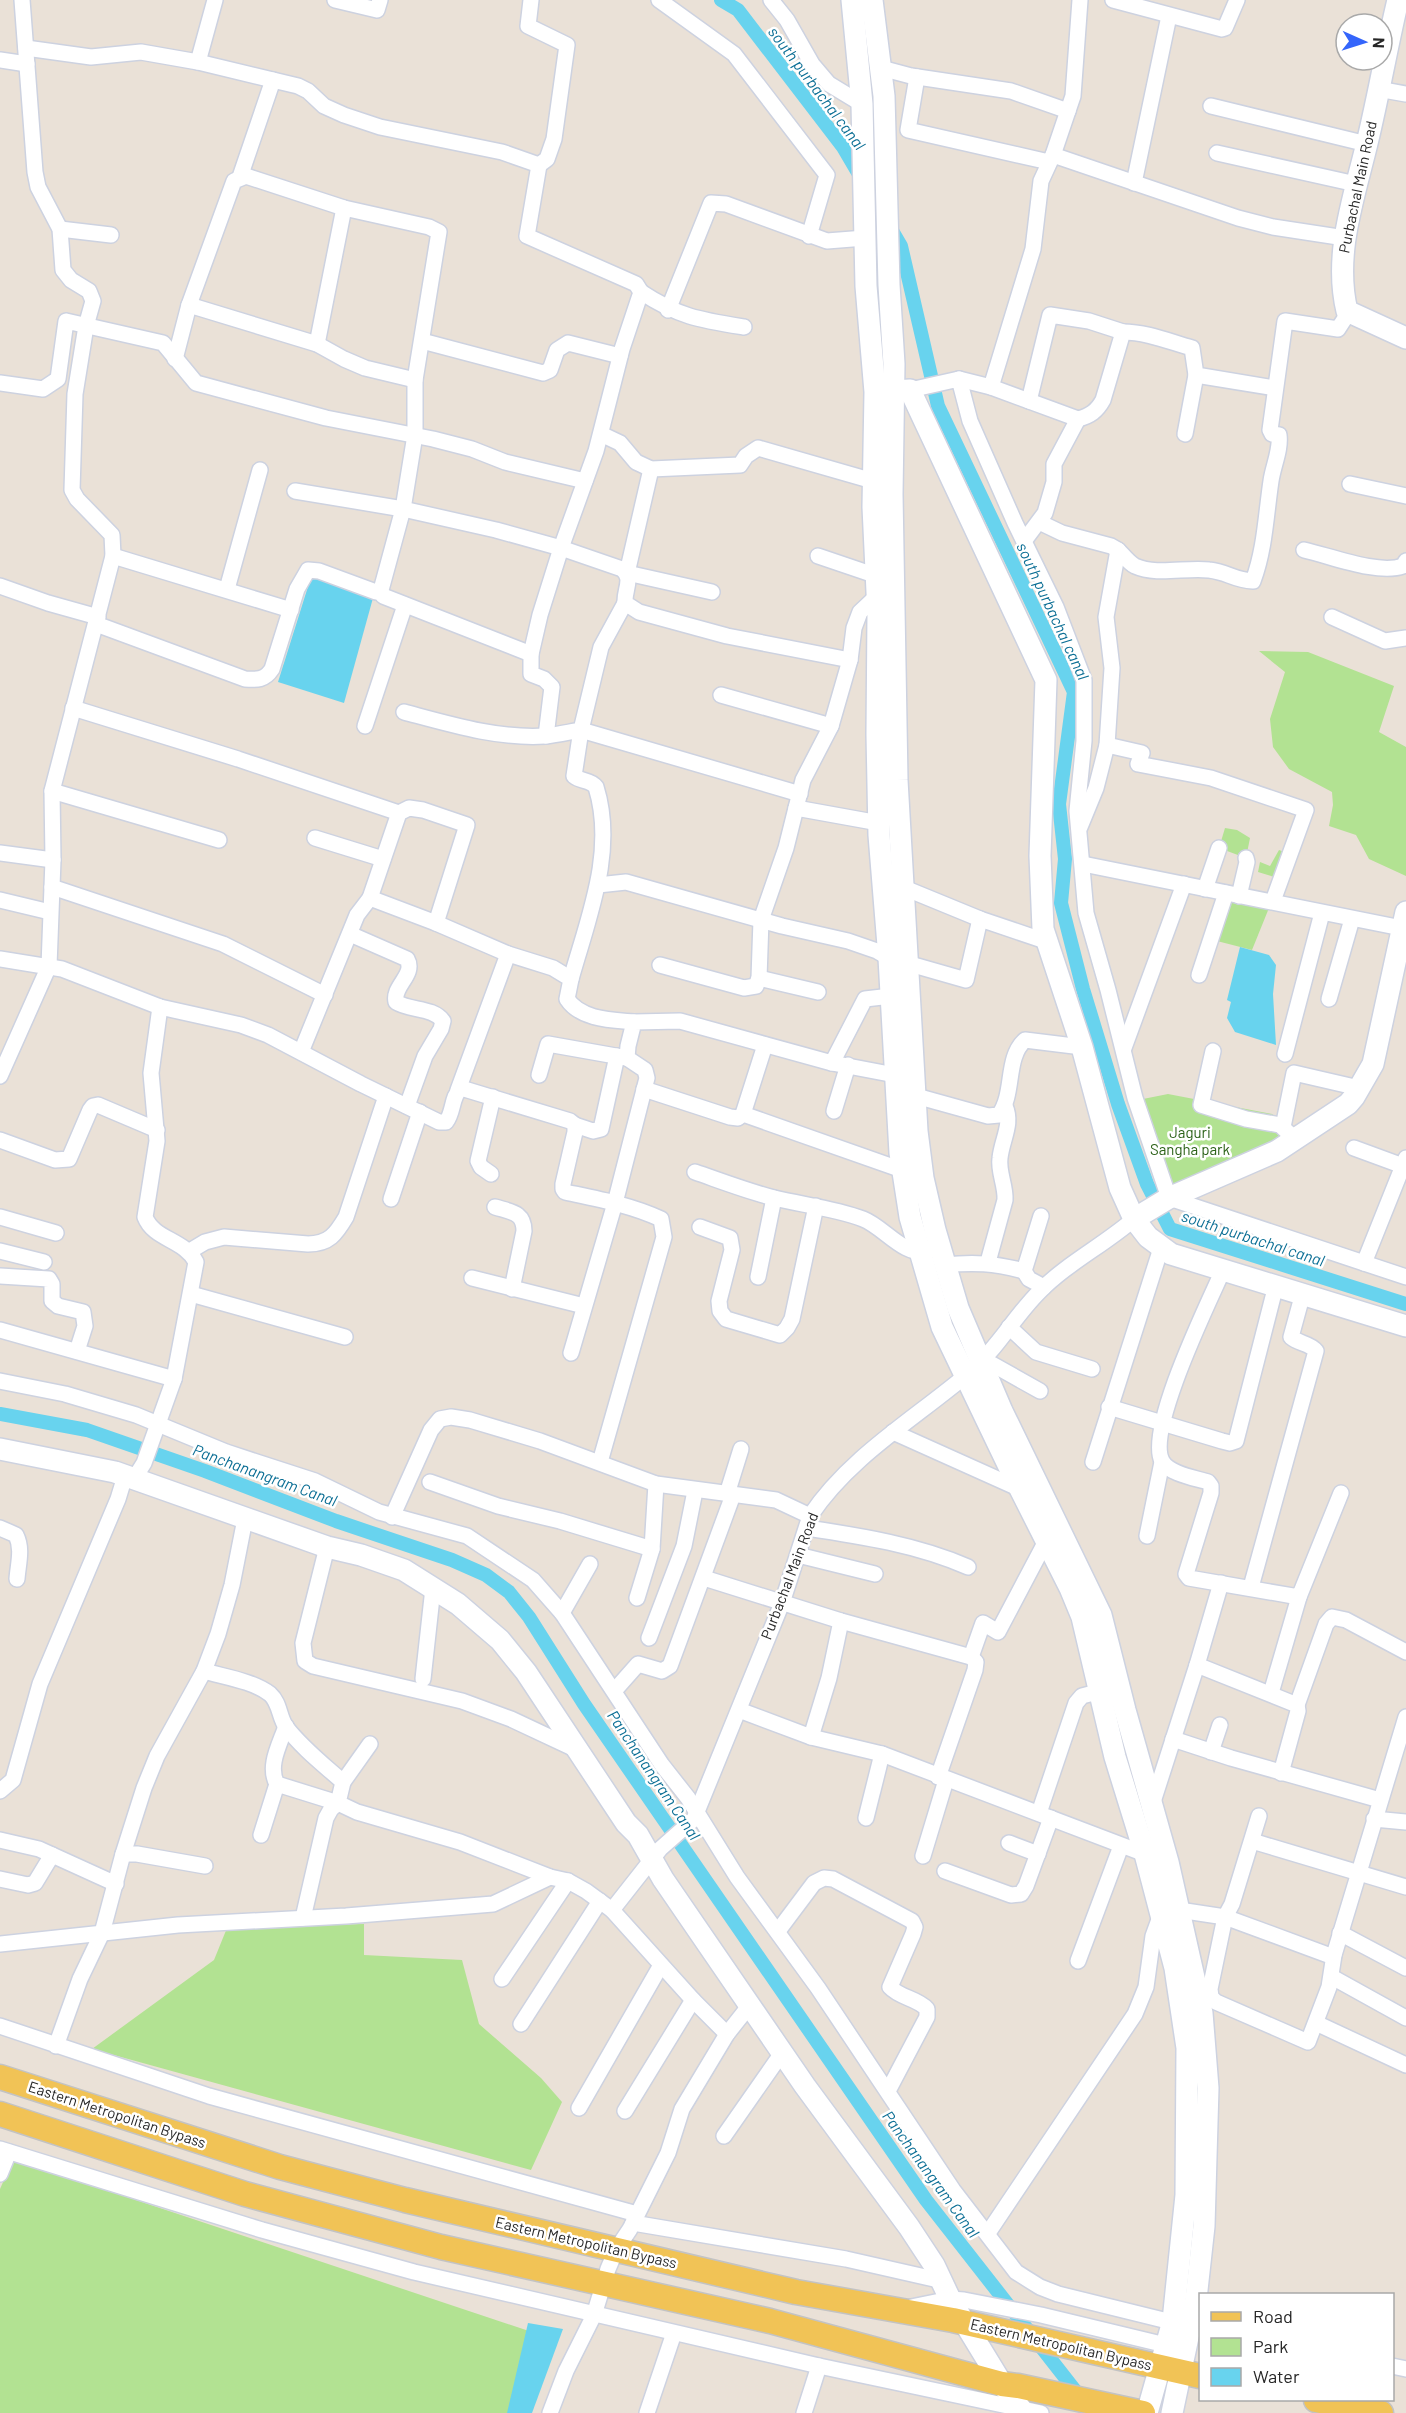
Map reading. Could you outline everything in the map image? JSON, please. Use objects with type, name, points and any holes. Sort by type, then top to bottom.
[{"type":"main road","points":[[852,0],[862,114],[866,286],[875,392],[873,481],[884,533],[902,887],[899,960],[891,996],[902,1170],[910,1216],[934,1255],[1012,1432],[1101,1615],[1152,1806],[1170,1912]]},
{"type":"main road","points":[[872,0],[884,96],[889,269],[905,390],[878,586],[879,822],[899,960],[923,1178],[934,1255],[934,1306],[964,1377],[1070,1588],[1082,1617],[1115,1757],[1145,1854],[1170,1912],[1202,2013],[1208,2088],[1204,2226],[1172,2413]]},
{"type":"main road","name":"Purbachal Main Road","points":[[1348,312],[1342,270],[1346,238],[1398,0]]},
{"type":"main road","points":[[1348,312],[1406,338]]},
{"type":"main road","points":[[905,390],[1046,680],[1040,856],[1044,929],[1082,1047],[1120,1188],[1132,1220],[1161,1248],[1223,1270],[1406,1326]]},
{"type":"main road","name":"Purbachal Main Road","points":[[1132,1220],[1166,1200],[1269,1155],[1289,1134],[1348,1104],[1373,1064],[1405,923]]},
{"type":"main road","points":[[0,1449],[134,1473],[245,1519],[404,1570],[458,1604],[500,1640],[526,1672],[579,1750],[656,1854],[663,1878],[782,2053],[897,2210],[962,2306],[1021,2401]]},
{"type":"main road","name":"Eastern Metropolitan Bypass","points":[[0,2077],[280,2167],[405,2200],[796,2292],[899,2310],[962,2306],[1076,2346],[1179,2362]]},
{"type":"main road","points":[[0,2114],[246,2194],[441,2247],[770,2321],[1021,2401],[1139,2412],[1179,2362]]},
{"type":"main road","points":[[1321,2401],[1381,2413]]},
{"type":"street","points":[[0,1076],[49,966],[53,860],[52,791],[113,556],[112,535],[77,499],[72,490],[75,394],[86,326],[93,301],[92,296],[70,280],[63,270],[60,229],[38,187],[22,0]]},
{"type":"street","points":[[198,62],[215,0]]},
{"type":"street","points":[[335,0],[377,10],[380,0]]},
{"type":"street","points":[[531,0],[528,26],[567,45],[554,139],[547,159],[540,165],[527,236],[636,284],[641,292],[668,309],[699,320],[744,327]]},
{"type":"street","points":[[659,0],[734,54],[827,175],[809,236]]},
{"type":"street","points":[[771,0],[787,20],[812,64],[829,84],[862,114]]},
{"type":"street","points":[[991,387],[1033,249],[1041,181],[1073,96],[1080,0]]},
{"type":"street","points":[[1113,0],[1169,16],[1225,28],[1237,0]]},
{"type":"street","points":[[1134,183],[1169,16]]},
{"type":"street","points":[[26,48],[91,57],[141,52],[198,62],[298,86],[324,106],[380,126],[502,152],[540,165]]},
{"type":"street","points":[[0,60],[27,64]]},
{"type":"street","points":[[881,68],[917,77],[1011,91],[1068,111]]},
{"type":"street","points":[[917,77],[908,130],[1051,158],[1238,218],[1273,227],[1346,238]]},
{"type":"street","points":[[240,177],[273,80]]},
{"type":"street","points":[[1378,89],[1406,94]]},
{"type":"street","points":[[1212,106],[1367,144]]},
{"type":"street","points":[[1217,153],[1356,184]]},
{"type":"street","points":[[0,586],[97,620],[245,679],[258,680],[268,675],[272,669],[301,581],[308,570],[376,592],[381,590],[403,508],[415,435],[415,380],[439,232],[429,227],[344,208],[246,176],[240,177],[234,180],[189,305],[175,359]]},
{"type":"street","points":[[668,309],[711,203],[726,204],[827,241],[866,238]]},
{"type":"street","points":[[317,344],[344,208]]},
{"type":"street","points":[[60,229],[111,235]]},
{"type":"street","points":[[546,736],[552,687],[544,679],[531,674],[531,654],[540,615],[561,548],[601,434],[620,356],[641,292]]},
{"type":"street","points":[[189,305],[317,344],[365,368],[415,380]]},
{"type":"street","points":[[1039,522],[1062,533],[1111,546],[1119,550],[1134,566],[1154,571],[1208,569],[1225,572],[1236,580],[1253,581],[1262,549],[1271,480],[1280,443],[1279,435],[1272,434],[1270,429],[1285,321],[1338,329],[1348,312]]},
{"type":"street","points":[[1029,401],[1050,315],[1089,321],[1123,332],[1151,336],[1192,348],[1196,375],[1185,434]]},
{"type":"street","points":[[0,383],[43,389],[58,379],[66,321],[163,343],[196,383],[326,418],[415,435],[472,449],[505,462],[585,481]]},
{"type":"street","points":[[905,390],[958,379],[991,387],[1078,419],[1089,416],[1099,409],[1123,332]]},
{"type":"street","points":[[422,341],[543,373],[550,370],[557,350],[568,343],[620,356]]},
{"type":"street","points":[[1196,375],[1275,388]]},
{"type":"street","points":[[958,379],[970,421],[1056,607],[1084,680],[1084,741],[1077,811],[1086,913],[1124,1049],[1135,1098],[1166,1200],[1406,1276]]},
{"type":"street","points":[[1024,542],[1045,513],[1054,482],[1054,464],[1078,419]]},
{"type":"street","points":[[601,434],[620,443],[636,462],[651,469],[740,465],[746,456],[758,448],[873,481]]},
{"type":"street","points":[[627,573],[651,469]]},
{"type":"street","points":[[227,589],[260,470]]},
{"type":"street","points":[[1350,484],[1406,496]]},
{"type":"street","points":[[295,491],[403,508],[561,548],[622,568],[627,573],[630,581],[624,594],[625,603],[601,647],[581,730],[574,771],[578,779],[593,783],[599,796],[604,840],[598,885],[567,999],[572,1007],[598,1018],[634,1022],[680,1021],[832,1063],[895,1075]]},
{"type":"street","points":[[1079,828],[1096,788],[1107,745],[1112,668],[1106,617],[1119,550]]},
{"type":"street","points":[[1304,550],[1378,568],[1395,569],[1403,566],[1406,561]]},
{"type":"street","points":[[113,556],[291,610]]},
{"type":"street","points":[[660,965],[744,988],[756,986],[759,978],[761,920],[786,848],[803,780],[831,726],[850,660],[854,628],[860,612],[878,586],[818,556]]},
{"type":"street","points":[[627,573],[711,592]]},
{"type":"street","points":[[383,596],[531,654]]},
{"type":"street","points":[[625,603],[639,612],[727,636],[850,660]]},
{"type":"street","points":[[365,726],[405,605]]},
{"type":"street","points":[[1332,617],[1385,641],[1406,638]]},
{"type":"street","points":[[721,695],[831,726]]},
{"type":"street","points":[[73,708],[238,759],[399,813]]},
{"type":"street","points":[[404,712],[457,726],[509,734],[546,736],[581,730],[798,801],[879,822]]},
{"type":"street","points":[[1107,745],[1142,753],[1138,764],[1211,778],[1306,810],[1274,901]]},
{"type":"street","points":[[52,791],[219,840]]},
{"type":"street","points":[[301,1052],[357,915],[370,898],[399,813],[409,808],[423,810],[467,825],[436,923]]},
{"type":"street","points":[[315,838],[383,859]]},
{"type":"street","points":[[1205,889],[1219,848]]},
{"type":"street","points":[[0,853],[53,860]]},
{"type":"street","points":[[1199,975],[1247,862],[1246,858]]},
{"type":"street","points":[[1083,864],[1232,895],[1274,901],[1322,914],[1405,923]]},
{"type":"street","points":[[598,885],[626,882],[865,946],[899,960],[966,980],[980,919]]},
{"type":"street","points":[[1124,1049],[1184,885]]},
{"type":"street","points":[[52,887],[223,944],[325,995]]},
{"type":"street","points":[[902,887],[980,919],[1048,942]]},
{"type":"street","points":[[370,898],[508,954],[553,968],[571,979]]},
{"type":"street","points":[[0,900],[50,912]]},
{"type":"street","points":[[1285,1054],[1322,914]]},
{"type":"street","points":[[1329,999],[1352,919]]},
{"type":"street","points":[[350,934],[407,959],[410,963],[409,970],[396,991],[396,1002],[402,1006],[433,1013],[443,1021],[441,1029],[425,1056],[391,1198]]},
{"type":"street","points":[[0,959],[49,966],[87,977],[160,1007],[241,1025],[268,1035],[439,1122],[446,1122],[508,954]]},
{"type":"street","points":[[759,978],[818,992]]},
{"type":"street","points":[[832,1063],[865,999],[891,996]]},
{"type":"street","points":[[0,1791],[13,1780],[7,1772],[40,1684],[118,1499],[157,1431],[174,1379],[196,1262],[190,1251],[148,1226],[145,1217],[157,1130],[151,1073],[160,1007]]},
{"type":"street","points":[[458,1090],[467,1088],[570,1121],[593,1131],[601,1129],[634,1022]]},
{"type":"street","points":[[915,1096],[988,1116],[999,1114],[1005,1106],[1017,1048],[1025,1040],[1082,1047]]},
{"type":"street","points":[[539,1075],[548,1044],[622,1057],[646,1073],[615,1203],[571,1353]]},
{"type":"street","points":[[644,1089],[738,1118],[743,1114],[765,1045]]},
{"type":"street","points":[[1213,1051],[1201,1105],[1289,1134],[1294,1073],[1359,1088]]},
{"type":"street","points":[[834,1111],[848,1065]]},
{"type":"street","points":[[190,1251],[205,1242],[224,1237],[308,1244],[328,1241],[338,1231],[346,1216],[386,1096]]},
{"type":"street","points":[[491,1174],[481,1167],[478,1161],[493,1097]]},
{"type":"street","points":[[0,1140],[55,1160],[69,1159],[90,1110],[93,1106],[98,1105],[157,1130]]},
{"type":"street","points":[[988,1263],[1006,1191],[1000,1158],[1008,1126],[1005,1106]]},
{"type":"street","points":[[743,1114],[902,1170]]},
{"type":"street","points":[[575,1125],[562,1189],[566,1192],[615,1203],[661,1219],[664,1237],[600,1462]]},
{"type":"street","points":[[1354,1148],[1404,1162],[1364,1263]]},
{"type":"street","points":[[695,1172],[774,1198],[816,1206],[864,1220],[908,1249],[1024,1271],[1029,1279],[1044,1287]]},
{"type":"street","points":[[758,1277],[774,1198]]},
{"type":"street","points":[[700,1227],[730,1238],[732,1250],[719,1301],[720,1311],[726,1319],[780,1335],[787,1329],[792,1319],[816,1206]]},
{"type":"street","points":[[495,1207],[522,1216],[524,1223],[525,1231],[512,1289]]},
{"type":"street","points":[[1024,1271],[1041,1216]]},
{"type":"street","points":[[0,1217],[56,1233]]},
{"type":"street","name":"Purbachal Main Road","points":[[521,2024],[606,1906],[656,1854],[686,1828],[696,1812],[782,1603],[808,1522],[831,1488],[893,1432],[982,1361],[1044,1287],[1132,1220]]},
{"type":"street","points":[[1093,1462],[1161,1248]]},
{"type":"street","points":[[0,1251],[44,1262]]},
{"type":"street","points":[[1147,1536],[1162,1462],[1160,1441],[1163,1423],[1182,1363],[1223,1270]]},
{"type":"street","points":[[0,1276],[49,1280],[52,1284],[52,1301],[58,1306],[83,1312],[85,1326],[77,1351]]},
{"type":"street","points":[[472,1278],[584,1306]]},
{"type":"street","points":[[1109,1407],[1222,1441],[1230,1443],[1236,1441],[1276,1285]]},
{"type":"street","points":[[1251,1587],[1316,1351],[1313,1347],[1291,1337],[1303,1293]]},
{"type":"street","points":[[191,1294],[345,1337]]},
{"type":"street","points":[[1009,1327],[1036,1352],[1092,1369]]},
{"type":"street","points":[[0,1330],[174,1379]]},
{"type":"street","points":[[982,1361],[1040,1391]]},
{"type":"street","points":[[0,1381],[72,1396],[157,1431],[315,1481],[392,1517],[444,1528],[467,1536],[533,1580],[562,1613],[737,1876],[778,1931],[953,2190],[1016,2272],[1040,2287],[1075,2299],[1188,2326]]},
{"type":"street","points":[[392,1517],[431,1430],[440,1419],[451,1417],[470,1419],[600,1462],[656,1484],[694,1491],[776,1500],[808,1522],[909,1547],[968,1567]]},
{"type":"street","points":[[893,1432],[1020,1489]]},
{"type":"street","points":[[615,1690],[638,1664],[662,1671],[667,1670],[704,1578],[730,1495],[741,1449]]},
{"type":"street","points":[[1162,1462],[1169,1469],[1208,1482],[1211,1486],[1211,1493],[1186,1574],[1188,1578],[1299,1597]]},
{"type":"street","points":[[430,1482],[498,1506],[560,1521],[652,1549]]},
{"type":"street","points":[[637,1598],[652,1549],[656,1484]]},
{"type":"street","points":[[649,1638],[684,1546],[694,1491]]},
{"type":"street","points":[[1271,1693],[1299,1597],[1341,1492]]},
{"type":"street","points":[[56,2046],[80,1979],[102,1933],[123,1854],[157,1756],[204,1671],[232,1585],[245,1519]]},
{"type":"street","points":[[0,1528],[16,1535],[18,1540],[20,1547],[17,1579]]},
{"type":"street","points":[[970,1657],[983,1623],[998,1632],[1046,1541]]},
{"type":"street","points":[[327,1547],[303,1643],[305,1660],[313,1666],[462,1701],[511,1719],[579,1750]]},
{"type":"street","points":[[798,1555],[875,1574]]},
{"type":"street","points":[[562,1613],[590,1564]]},
{"type":"street","points":[[704,1578],[841,1621],[970,1657],[976,1662],[942,1778],[923,1856]]},
{"type":"street","points":[[1152,1806],[1221,1583]]},
{"type":"street","points":[[423,1679],[433,1588]]},
{"type":"street","points":[[1281,1773],[1298,1712],[1297,1705],[1326,1624],[1332,1617],[1346,1620],[1406,1652]]},
{"type":"street","points":[[811,1737],[829,1678],[841,1621]]},
{"type":"street","points":[[1197,1665],[1297,1705]]},
{"type":"street","points":[[204,1671],[257,1687],[271,1695],[277,1703],[286,1726],[343,1782]]},
{"type":"street","points":[[945,1871],[1011,1895],[1021,1894],[1038,1854],[1045,1815],[1076,1703],[1082,1696],[1101,1691]]},
{"type":"street","points":[[739,1710],[811,1737],[882,1754],[1145,1854]]},
{"type":"street","points":[[1259,1816],[1232,1904],[1225,1917],[1210,1997],[1216,2002],[1308,2042],[1332,1977],[1334,1955],[1340,1933],[1406,1717]]},
{"type":"street","points":[[1211,1752],[1220,1725]]},
{"type":"street","points":[[261,1835],[277,1784],[273,1766],[286,1726]]},
{"type":"street","points":[[1173,1739],[1281,1773],[1380,1800]]},
{"type":"street","points":[[303,1918],[326,1818],[338,1803],[343,1782],[370,1744]]},
{"type":"street","points":[[866,1818],[882,1754]]},
{"type":"street","points":[[277,1784],[338,1803],[357,1812],[441,1836],[550,1877],[568,1881],[606,1906],[727,2034]]},
{"type":"street","points":[[1374,1819],[1406,1822]]},
{"type":"street","points":[[0,1840],[39,1849],[116,1884]]},
{"type":"street","points":[[1252,1840],[1406,1887]]},
{"type":"street","points":[[1009,1843],[1038,1854]]},
{"type":"street","points":[[1078,1961],[1121,1846]]},
{"type":"street","points":[[123,1854],[137,1854],[205,1866]]},
{"type":"street","points":[[0,1879],[28,1885],[35,1883],[52,1855]]},
{"type":"street","points":[[0,1944],[178,1925],[493,1904],[550,1877]]},
{"type":"street","points":[[778,1931],[814,1883],[824,1878],[833,1879],[912,1921],[915,1927],[913,1934],[890,1987],[922,2003],[927,2009],[927,2017],[888,2091]]},
{"type":"street","points":[[502,1979],[568,1881]]},
{"type":"street","points":[[988,2233],[1135,2014],[1146,1987],[1153,1936],[1170,1912],[1225,1917],[1328,1955],[1334,1955]]},
{"type":"street","points":[[1340,1933],[1406,1968]]},
{"type":"street","points":[[579,2108],[662,1965]]},
{"type":"street","points":[[1332,1977],[1406,2018]]},
{"type":"street","points":[[625,2111],[693,2000]]},
{"type":"street","points":[[550,2413],[566,2372],[594,2315],[616,2250],[635,2219],[672,2143],[682,2109],[727,2034],[750,2005]]},
{"type":"street","points":[[1316,2023],[1406,2065]]},
{"type":"street","points":[[0,2026],[209,2096],[635,2219],[846,2259],[962,2306],[1041,2315],[1179,2362]]},
{"type":"street","points":[[724,2136],[782,2053]]},
{"type":"street","points":[[0,2174],[5,2151],[262,2230],[414,2272],[819,2366],[1021,2401]]},
{"type":"street","points":[[647,2413],[674,2333]]},
{"type":"street","points":[[804,2413],[819,2366]]},
{"type":"green space","points":[[1259,651],[1308,652],[1394,686],[1379,732],[1406,747],[1406,876],[1369,859],[1356,835],[1329,826],[1333,805],[1332,792],[1289,769],[1273,747],[1270,719],[1285,672]]},
{"type":"green space","points":[[1225,828],[1237,830],[1250,838],[1246,858],[1219,848]]},
{"type":"green space","points":[[1279,850],[1290,854],[1281,879],[1258,872],[1260,862],[1270,866]]},
{"type":"green space","points":[[1229,896],[1271,903],[1252,950],[1217,941]]},
{"type":"green space","name":"Jaguri Sangha park","points":[[1168,1094],[1272,1114],[1286,1125],[1293,1136],[1169,1194],[1133,1101]]},
{"type":"green space","points":[[364,1924],[364,1955],[462,1960],[479,2024],[541,2078],[562,2102],[531,2170],[92,2049],[214,1960],[227,1928]]},
{"type":"green space","points":[[13,2159],[529,2331],[509,2413],[0,2413],[0,2189]]},
{"type":"water","points":[[311,577],[373,598],[344,703],[278,682]]},
{"type":"water","points":[[1240,947],[1269,955],[1276,965],[1273,994],[1276,1045],[1235,1032],[1227,1018],[1231,1002],[1227,1000]]},
{"type":"water","points":[[528,2323],[563,2329],[532,2413],[507,2413]]},
{"type":"waterway","name":"south purbachal canal","points":[[721,0],[738,10],[843,147],[901,246],[938,406],[1074,692],[1059,804],[1065,859],[1061,903],[1083,989],[1118,1104],[1147,1184],[1170,1229],[1406,1304]]},
{"type":"waterway","name":"Panchanangram Canal","points":[[0,1414],[87,1430],[205,1471],[336,1521],[452,1560],[486,1575],[509,1592],[529,1617],[584,1704],[926,2200],[1081,2398]]}]
